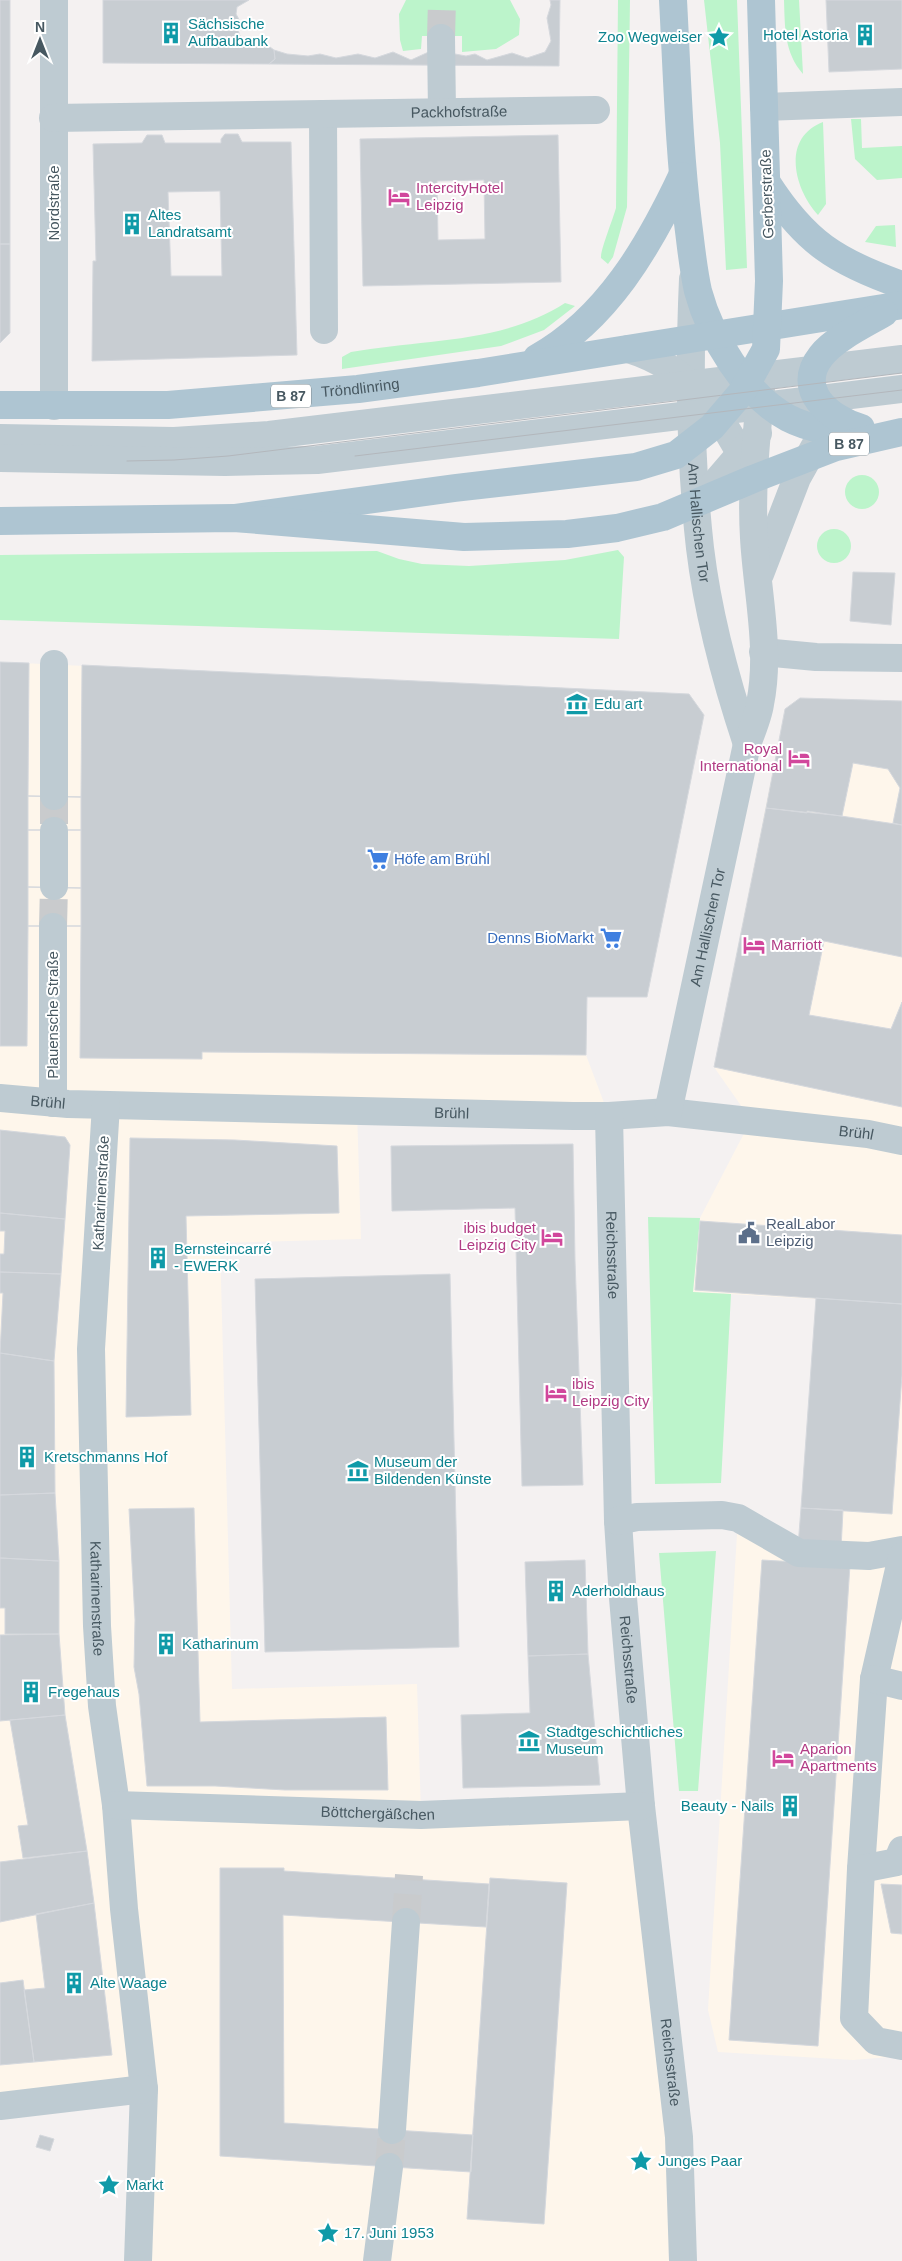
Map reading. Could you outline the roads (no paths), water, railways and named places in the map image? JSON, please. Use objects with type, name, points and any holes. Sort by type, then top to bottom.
[{"type":"main road","points":[[234,518],[636,466],[666,459],[694,443],[714,414],[762,383],[703,337],[704,309],[694,268],[682,176],[673,0]]},
{"type":"main road","name":"Gerberstraße","points":[[761,0],[769,281],[762,383]]},
{"type":"main road","points":[[525,365],[558,347],[577,332],[602,306],[619,285],[651,236],[682,176]]},
{"type":"main road","points":[[767,184],[790,217],[802,230],[828,252],[853,266],[899,299],[846,336],[813,365],[812,384],[824,415],[855,426],[890,435]]},
{"type":"main road","name":"B 87","points":[[703,337],[762,383],[828,316],[899,299]]},
{"type":"main road","name":"Tröndlinring","points":[[0,405],[54,406],[220,402],[358,389],[703,337]]},
{"type":"main road","name":"B 87","points":[[0,521],[234,518],[464,537],[566,534],[618,528],[663,517],[843,445],[890,435]]},
{"type":"street","name":"Nordstraße","points":[[54,0],[54,406]]},
{"type":"street","points":[[441,38],[442,112]]},
{"type":"street","points":[[764,107],[902,102]]},
{"type":"street","name":"Packhofstraße","points":[[53,118],[596,110]]},
{"type":"street","points":[[323,114],[324,330]]},
{"type":"street","points":[[691,385],[703,337]]},
{"type":"street","name":"Tröndlinring","points":[[628,349],[645,354],[659,362],[691,385]]},
{"type":"street","points":[[0,459],[49,449],[269,435],[691,385],[762,383],[813,365],[902,359]]},
{"type":"street","points":[[762,383],[824,415],[856,395],[902,389]]},
{"type":"street","points":[[696,504],[748,445],[762,383]]},
{"type":"street","points":[[691,385],[714,414],[748,445]]},
{"type":"street","points":[[0,439],[49,449],[225,462],[317,460],[714,414]]},
{"type":"street","name":"Am Hallischen Tor","points":[[758,580],[791,491],[809,458],[824,415]]},
{"type":"street","name":"Am Hallischen Tor","points":[[694,443],[696,504],[700,549],[707,591],[730,692],[747,744]]},
{"type":"street","name":"Am Hallischen Tor","points":[[668,1112],[747,744],[760,706],[764,672],[758,580],[754,538],[744,483],[748,445]]},
{"type":"street","points":[[763,652],[816,657],[902,658]]},
{"type":"street","points":[[54,664],[54,796]]},
{"type":"street","points":[[54,831],[54,886]]},
{"type":"street","name":"Plauensche Straße","points":[[53,927],[53,1103]]},
{"type":"street","name":"Brühl","points":[[0,1098],[106,1105],[609,1116],[668,1112],[868,1134],[902,1142]]},
{"type":"street","name":"Katharinenstraße","points":[[106,1105],[91,1349],[97,1626],[102,1706],[116,1805],[124,1909],[144,2089]]},
{"type":"street","name":"Reichsstraße","points":[[609,1116],[618,1521],[641,1806],[679,2137],[683,2261]]},
{"type":"street","points":[[618,1521],[637,1517],[722,1515],[738,1518],[799,1553],[868,1556],[902,1550]]},
{"type":"street","points":[[902,1556],[874,1680],[861,1869],[854,2018],[876,2041],[902,2046]]},
{"type":"street","points":[[874,1680],[902,1686]]},
{"type":"street","name":"Böttchergäßchen","points":[[116,1805],[421,1815],[641,1806]]},
{"type":"street","points":[[861,1869],[897,1862],[902,1850]]},
{"type":"street","points":[[392,2130],[406,1922]]},
{"type":"street","points":[[0,2106],[144,2089],[138,2261]]},
{"type":"street","points":[[376,2261],[389,2167]]},
{"type":"tunnel","points":[[441,38],[442,0]]},
{"type":"tunnel","points":[[54,796],[54,831]]},
{"type":"tunnel","points":[[53,927],[54,886]]},
{"type":"tunnel","points":[[406,1922],[409,1875]]},
{"type":"tunnel","points":[[389,2167],[392,2130]]},
{"type":"tram line","points":[[127,461],[228,456],[902,373]]},
{"type":"tram line","points":[[355,456],[902,390]]},
{"type":"place","name":"Sächsische Aufbaubank","points":[[171,33]]},
{"type":"place","name":"Hotel Astoria","points":[[865,35]]},
{"type":"place","name":"Zoo Wegweiser","points":[[719,37]]},
{"type":"place","name":"IntercityHotel Leipzig","points":[[399,197]]},
{"type":"place","name":"Altes Landratsamt","points":[[132,224]]},
{"type":"place","name":"Edu art","points":[[577,704]]},
{"type":"place","name":"Royal International","points":[[799,758]]},
{"type":"place","name":"Höfe am Brühl","points":[[378,859]]},
{"type":"place","name":"Denns BioMarkt","points":[[611,938]]},
{"type":"place","name":"Marriott","points":[[754,945]]},
{"type":"place","name":"RealLabor Leipzig","points":[[749,1233]]},
{"type":"place","name":"ibis budget Leipzig City","points":[[552,1237]]},
{"type":"place","name":"Bernsteincarré - EWERK","points":[[158,1258]]},
{"type":"place","name":"ibis Leipzig City","points":[[556,1393]]},
{"type":"place","name":"Kretschmanns Hof","points":[[27,1457]]},
{"type":"place","name":"Museum der Bildenden Künste","points":[[358,1471]]},
{"type":"place","name":"Aderholdhaus","points":[[556,1591]]},
{"type":"place","name":"Katharinum","points":[[166,1644]]},
{"type":"place","name":"Fregehaus","points":[[31,1692]]},
{"type":"place","name":"Stadtgeschichtliches Museum","points":[[529,1741]]},
{"type":"place","name":"Aparion Apartments","points":[[783,1758]]},
{"type":"place","name":"Beauty - Nails","points":[[790,1806]]},
{"type":"place","name":"Alte Waage","points":[[74,1983]]},
{"type":"place","name":"Junges Paar","points":[[641,2161]]},
{"type":"place","name":"Markt","points":[[109,2185]]},
{"type":"place","name":"17. Juni 1953","points":[[328,2233]]}]
